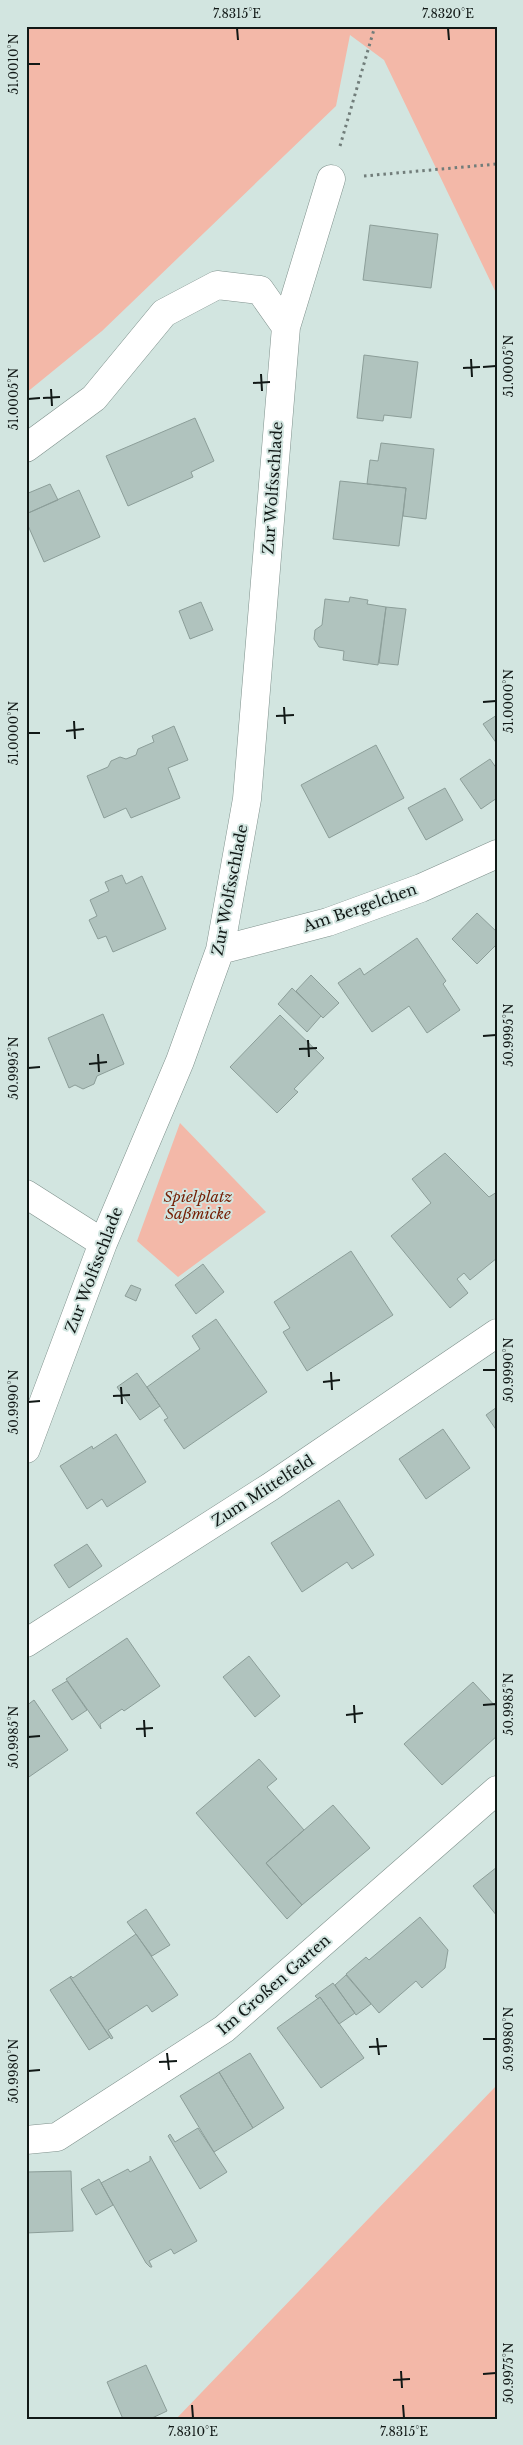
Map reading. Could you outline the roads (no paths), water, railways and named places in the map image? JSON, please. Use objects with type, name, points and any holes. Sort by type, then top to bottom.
[{"type":"street","name":"Zur Wolfsschlade","points":[[26,1449],[103,1242],[180,1061],[220,950],[247,799],[286,327],[330,179]]},
{"type":"street","points":[[26,448],[94,398],[164,313],[217,285],[260,290],[286,327]]},
{"type":"street","name":"Am Bergelchen","points":[[220,950],[328,922],[421,888],[497,854]]},
{"type":"street","points":[[26,1194],[103,1242]]},
{"type":"street","name":"Zum Mittelfeld","points":[[26,1643],[270,1487],[497,1333]]},
{"type":"street","name":"Im Großen Garten","points":[[26,2140],[57,2137],[224,2029],[497,1790]]},
{"type":"park label","name":"Spielplatz Saßmicke","points":[[198,1206]]}]
